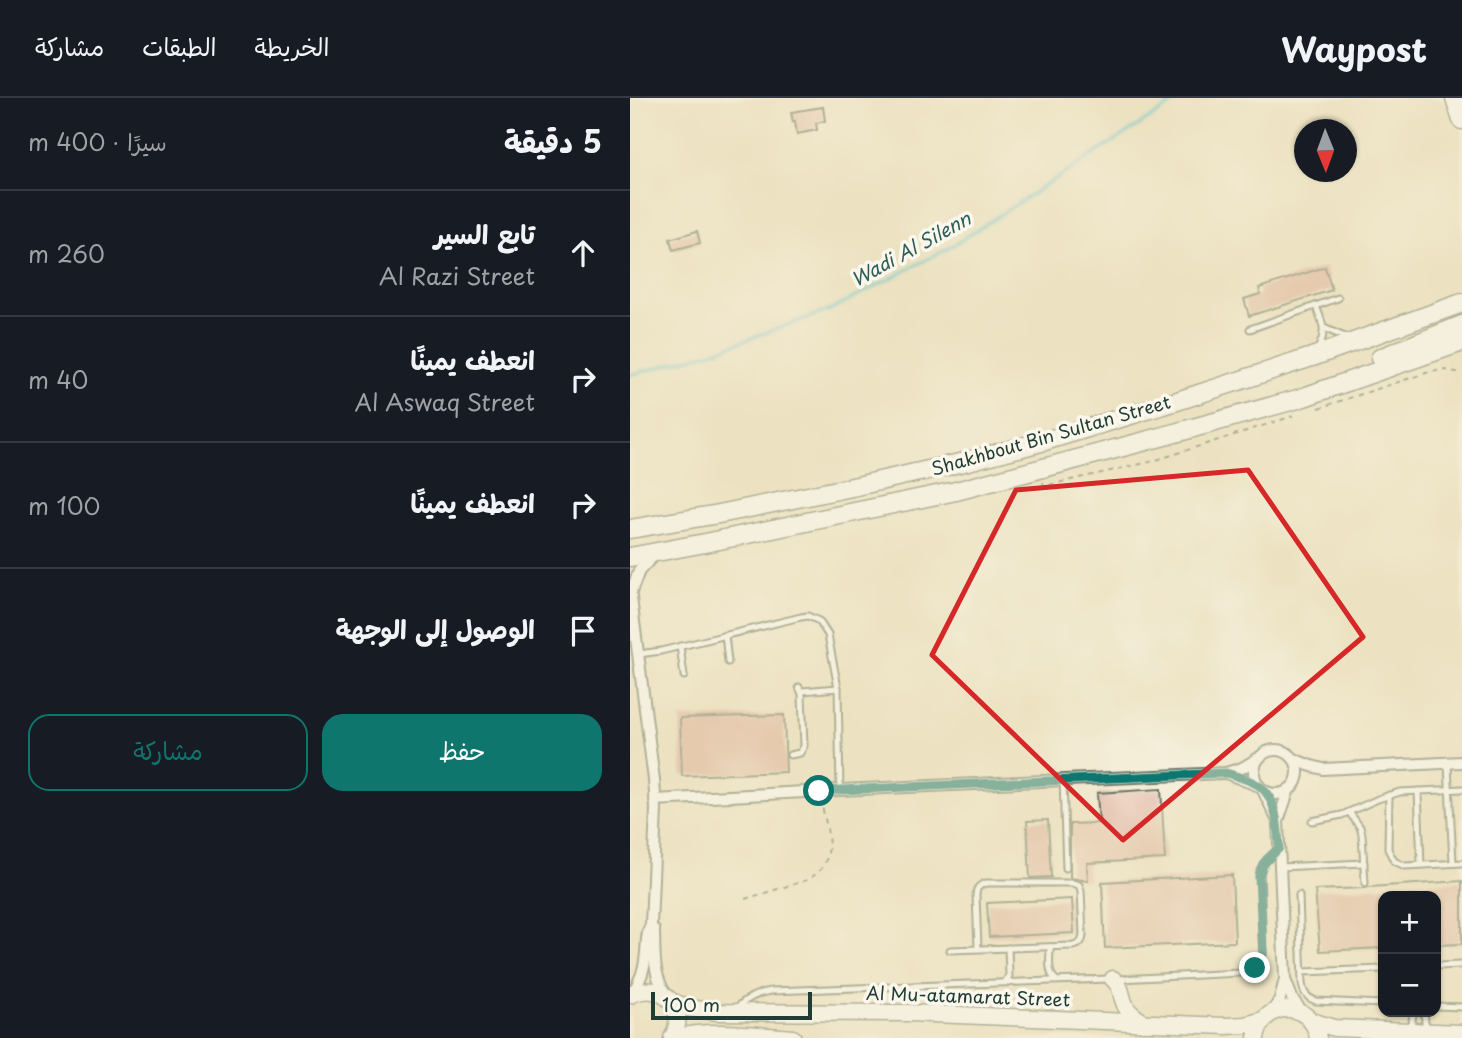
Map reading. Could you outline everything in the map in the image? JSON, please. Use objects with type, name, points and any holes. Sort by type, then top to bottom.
[{"type":"main road","points":[[1414,322],[1462,291]]},
{"type":"main road","name":"Shakhbout Bin Sultan Street","points":[[630,529],[719,514],[976,459],[1107,423],[1364,340],[1462,303]]},
{"type":"main road","points":[[1298,399],[1347,373],[1462,325]]},
{"type":"main road","name":"Shakhbout Bin Sultan Street","points":[[630,557],[956,491],[1298,399],[1462,342]]},
{"type":"main road","points":[[1431,352],[1462,350]]},
{"type":"street","points":[[630,995],[643,974],[651,925],[655,800],[630,591],[639,571],[656,552]]},
{"type":"street","points":[[655,800],[1226,773],[1242,768],[1265,752],[1276,749],[1308,765],[1323,769],[1462,762]]},
{"type":"street","points":[[1257,759],[1254,776],[1278,821]]},
{"type":"street","points":[[1256,1038],[1259,1026],[1280,999],[1285,979],[1278,821],[1298,771],[1294,759]]},
{"type":"street","points":[[1226,773],[1276,794],[1323,769]]},
{"type":"street","points":[[651,925],[654,930],[657,979],[677,1014],[677,1029],[672,1038]]},
{"type":"street","points":[[1113,979],[1121,988],[1128,1011],[1144,1023]]},
{"type":"street","points":[[1285,979],[1292,999],[1317,1028],[1318,1038]]},
{"type":"street","name":"Al Mu-atamarat Street","points":[[630,995],[638,991],[653,990],[681,1006],[696,1010],[732,1012],[908,1013],[1236,1026],[1287,1009],[1307,1017]]},
{"type":"street","points":[[1307,1017],[1320,1025],[1334,1028],[1462,1032]]},
{"type":"street","points":[[678,1038],[707,1033],[793,1038]]},
{"type":"lane","points":[[1250,329],[1338,298]]},
{"type":"lane","points":[[1312,357],[1320,347],[1324,328],[1316,306]]},
{"type":"lane","points":[[1324,328],[1339,335],[1364,340]]},
{"type":"lane","points":[[639,654],[801,617],[819,621],[826,630],[838,688],[840,790]]},
{"type":"lane","points":[[725,635],[728,662]]},
{"type":"lane","points":[[680,646],[684,676]]},
{"type":"lane","points":[[790,755],[800,753],[804,746],[800,689],[838,688]]},
{"type":"lane","points":[[1448,764],[1453,863]]},
{"type":"lane","points":[[1063,780],[1066,867]]},
{"type":"lane","points":[[1312,821],[1349,812],[1388,795],[1418,790],[1462,789]]},
{"type":"lane","points":[[1418,790],[1421,865]]},
{"type":"lane","points":[[1388,795],[1389,854],[1394,861],[1401,865],[1462,863]]},
{"type":"lane","points":[[1349,812],[1362,834],[1365,883]]},
{"type":"lane","points":[[732,1012],[750,997],[771,991],[1248,972],[1260,962],[1263,954],[1260,870],[1279,848]]},
{"type":"lane","points":[[1280,867],[1364,863]]},
{"type":"lane","points":[[950,950],[1077,946],[1082,940],[1079,885],[986,883],[979,886],[976,892],[978,949]]},
{"type":"lane","points":[[1299,895],[1301,972],[1307,997],[1316,1001],[1378,1004]]},
{"type":"lane","points":[[1050,947],[1051,975],[1059,981]]},
{"type":"lane","points":[[1003,983],[1009,976],[1008,948]]},
{"type":"lane","points":[[1441,966],[1462,965]]},
{"type":"lane","points":[[1301,972],[1378,969]]},
{"type":"lane","points":[[1441,1006],[1462,1007]]},
{"type":"lane","points":[[1405,1030],[1412,1017]]},
{"type":"lane","points":[[1425,1017],[1429,1031]]},
{"type":"path","points":[[1318,408],[1429,372],[1445,370],[1462,373]]},
{"type":"path","points":[[1040,467],[1044,486],[1150,462],[1292,416]]},
{"type":"path","points":[[746,898],[804,881],[821,870],[827,858],[829,844],[819,791]]},
{"type":"highlighted area","points":[[1248,470],[1363,637],[1123,840],[932,655],[1016,490]]},
{"type":"building","points":[[823,107],[825,121],[816,123],[817,130],[797,134],[791,112]]},
{"type":"building","points":[[697,231],[700,243],[673,250],[670,239]]},
{"type":"building","points":[[1325,267],[1332,290],[1249,316],[1244,299],[1260,294],[1259,288]]},
{"type":"building","points":[[784,715],[786,772],[682,776],[680,718]]},
{"type":"building","points":[[1161,789],[1165,859],[1087,863],[1088,881],[1070,878],[1070,824],[1099,823],[1097,793]]},
{"type":"building","points":[[1048,820],[1051,877],[1030,878],[1027,821]]},
{"type":"building","points":[[1232,875],[1235,942],[1105,948],[1102,882]]},
{"type":"building","points":[[1462,881],[1462,944],[1441,945],[1441,891],[1378,891],[1378,948],[1320,951],[1315,890]]},
{"type":"building","points":[[1072,899],[1074,933],[989,937],[987,903]]},
{"type":"waterway","name":"Wadi Al Silenn","points":[[630,375],[712,352],[830,310],[947,249],[1181,98]]},
{"type":"route","points":[[819,791],[1226,773],[1243,778],[1263,790],[1278,821],[1279,848],[1263,864],[1259,876],[1263,954],[1255,968]]}]
